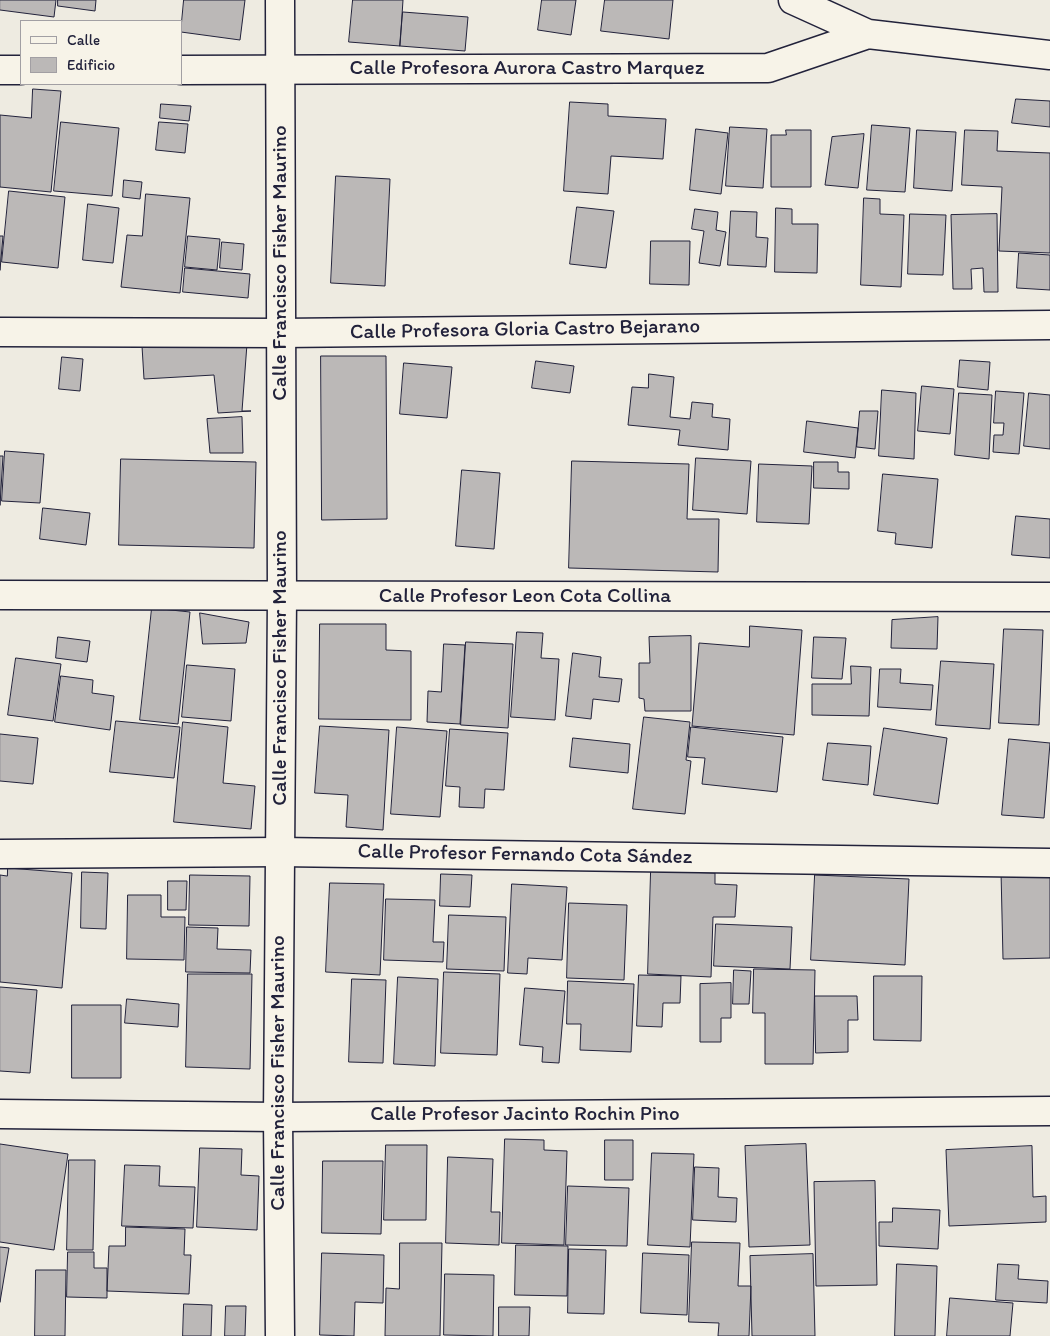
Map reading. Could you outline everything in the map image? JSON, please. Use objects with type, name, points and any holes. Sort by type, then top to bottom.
[{"type":"street","name":"Calle Francisco Fisher Maurino","points":[[280,0],[282,597],[278,1117],[280,1336]]},
{"type":"street","points":[[793,0],[868,34],[1050,55]]},
{"type":"street","name":"Calle Profesora Aurora Castro Marquez","points":[[182,70],[768,68],[868,34]]},
{"type":"street","points":[[0,70],[20,70]]},
{"type":"street","name":"Calle Profesora Gloria Castro Bejarano","points":[[0,332],[281,333],[1050,325]]},
{"type":"street","name":"Calle Profesor Leon Cota Collina","points":[[0,595],[1050,597]]},
{"type":"street","name":"Calle Profesor Fernando Cota Sández","points":[[0,854],[280,852],[1050,863]]},
{"type":"street","name":"Calle Profesor Jacinto Rochin Pino","points":[[0,1114],[278,1117],[1050,1111]]},
{"type":"building","points":[[0,0],[56,0],[54,17],[0,10]]},
{"type":"building","points":[[58,0],[96,0],[95,11],[58,6]]},
{"type":"building","points":[[184,0],[245,0],[240,40],[182,32]]},
{"type":"building","points":[[353,0],[403,0],[400,46],[349,42]]},
{"type":"building","points":[[542,0],[576,0],[571,35],[538,30]]},
{"type":"building","points":[[605,0],[673,0],[669,39],[601,31]]},
{"type":"building","points":[[403,12],[468,17],[465,51],[400,46]]},
{"type":"building","points":[[33,89],[61,91],[51,192],[0,187],[0,115],[31,118]]},
{"type":"building","points":[[1016,99],[1050,101],[1050,127],[1012,123]]},
{"type":"building","points":[[570,102],[608,104],[608,116],[666,119],[663,159],[611,156],[608,194],[564,191]]},
{"type":"building","points":[[161,104],[191,106],[189,121],[160,118]]},
{"type":"building","points":[[61,122],[119,128],[112,196],[54,191]]},
{"type":"building","points":[[159,122],[188,124],[185,153],[156,150]]},
{"type":"building","points":[[872,125],[910,128],[905,192],[867,190]]},
{"type":"building","points":[[730,127],[767,129],[763,188],[726,186]]},
{"type":"building","points":[[696,129],[728,133],[721,194],[690,190]]},
{"type":"building","points":[[786,130],[811,130],[811,187],[771,187],[771,135],[786,135]]},
{"type":"building","points":[[917,130],[956,132],[952,191],[914,188]]},
{"type":"building","points":[[965,130],[998,131],[997,151],[1050,153],[1050,253],[999,251],[1002,187],[962,185]]},
{"type":"building","points":[[864,134],[858,188],[825,185],[832,137]]},
{"type":"building","points":[[336,176],[390,179],[385,286],[331,283]]},
{"type":"building","points":[[124,180],[142,182],[140,199],[123,197]]},
{"type":"building","points":[[9,191],[65,197],[58,268],[2,262]]},
{"type":"building","points":[[146,194],[190,198],[180,293],[121,287],[127,235],[142,236]]},
{"type":"building","points":[[864,198],[880,199],[880,214],[904,215],[901,287],[861,285]]},
{"type":"building","points":[[88,204],[119,208],[113,263],[83,260]]},
{"type":"building","points":[[577,207],[614,211],[606,268],[570,264]]},
{"type":"building","points":[[776,208],[792,209],[792,224],[818,224],[817,273],[775,272]]},
{"type":"building","points":[[695,209],[718,212],[716,230],[726,232],[720,266],[699,263],[704,231],[692,229]]},
{"type":"building","points":[[731,211],[757,212],[756,237],[768,238],[766,267],[728,265]]},
{"type":"building","points":[[910,214],[946,215],[943,275],[908,274]]},
{"type":"building","points":[[997,214],[998,292],[984,292],[983,268],[971,269],[972,289],[953,289],[951,215]]},
{"type":"building","points":[[0,236],[3,236],[0,270]]},
{"type":"building","points":[[188,236],[220,239],[217,270],[185,267]]},
{"type":"building","points":[[651,241],[690,241],[689,285],[650,284]]},
{"type":"building","points":[[222,242],[244,244],[242,270],[220,268]]},
{"type":"building","points":[[1019,253],[1050,255],[1050,290],[1017,288]]},
{"type":"building","points":[[185,268],[250,274],[248,298],[183,292]]},
{"type":"building","points":[[247,344],[242,411],[251,411],[218,413],[214,375],[144,379],[142,346]]},
{"type":"building","points":[[321,356],[386,356],[387,519],[322,520]]},
{"type":"building","points":[[62,357],[83,359],[80,391],[59,389]]},
{"type":"building","points":[[960,360],[990,362],[988,390],[958,387]]},
{"type":"building","points":[[536,361],[574,366],[570,393],[532,388]]},
{"type":"building","points":[[404,363],[452,367],[447,418],[400,414]]},
{"type":"building","points":[[649,374],[674,377],[670,417],[690,419],[692,402],[713,404],[712,417],[730,419],[728,450],[678,445],[680,430],[628,425],[632,387],[648,388]]},
{"type":"building","points":[[922,386],[954,389],[950,434],[918,431]]},
{"type":"building","points":[[882,390],[916,393],[914,459],[879,456]]},
{"type":"building","points":[[996,391],[1024,393],[1019,454],[993,452],[994,435],[1003,435],[1004,423],[994,423]]},
{"type":"building","points":[[959,393],[992,395],[989,459],[955,455]]},
{"type":"building","points":[[1029,393],[1050,395],[1050,449],[1024,446]]},
{"type":"building","points":[[860,411],[878,411],[875,449],[857,447]]},
{"type":"building","points":[[242,417],[243,453],[210,453],[207,419]]},
{"type":"building","points":[[807,421],[858,428],[855,458],[804,452]]},
{"type":"building","points":[[5,451],[44,454],[40,503],[2,501]]},
{"type":"building","points":[[0,456],[3,456],[0,505]]},
{"type":"building","points":[[696,458],[751,461],[747,514],[693,510]]},
{"type":"building","points":[[121,459],[256,462],[254,548],[119,545]]},
{"type":"building","points":[[572,461],[689,464],[687,519],[719,519],[718,572],[569,568]]},
{"type":"building","points":[[814,462],[838,462],[838,472],[849,472],[849,489],[814,488]]},
{"type":"building","points":[[759,464],[812,466],[809,524],[757,522]]},
{"type":"building","points":[[462,470],[500,473],[494,549],[456,546]]},
{"type":"building","points":[[883,474],[938,479],[932,548],[895,544],[896,533],[878,531]]},
{"type":"building","points":[[43,508],[90,513],[86,545],[40,539]]},
{"type":"building","points":[[1016,516],[1050,519],[1050,558],[1012,555]]},
{"type":"building","points":[[152,608],[190,612],[178,724],[140,720]]},
{"type":"building","points":[[200,613],[249,622],[246,643],[203,644]]},
{"type":"building","points":[[938,617],[937,649],[891,648],[892,620]]},
{"type":"building","points":[[320,624],[386,624],[386,650],[411,651],[411,720],[319,719]]},
{"type":"building","points":[[750,626],[802,630],[794,735],[692,726],[699,643],[749,647]]},
{"type":"building","points":[[1004,629],[1043,630],[1039,725],[999,723]]},
{"type":"building","points":[[517,632],[543,633],[541,658],[559,659],[555,720],[511,717]]},
{"type":"building","points":[[691,636],[691,711],[645,711],[644,699],[639,698],[639,663],[650,663],[649,637]]},
{"type":"building","points":[[58,637],[90,641],[87,662],[56,658]]},
{"type":"building","points":[[814,637],[846,638],[842,679],[812,678]]},
{"type":"building","points":[[466,642],[513,644],[508,728],[461,725]]},
{"type":"building","points":[[444,644],[465,645],[460,724],[427,722],[428,691],[441,692]]},
{"type":"building","points":[[573,653],[601,657],[599,677],[622,679],[619,702],[593,699],[591,719],[566,716]]},
{"type":"building","points":[[16,658],[61,664],[53,721],[8,715]]},
{"type":"building","points":[[941,661],[994,664],[990,729],[936,725]]},
{"type":"building","points":[[187,665],[235,669],[231,721],[182,717]]},
{"type":"building","points":[[851,666],[871,667],[869,716],[812,715],[812,684],[851,684]]},
{"type":"building","points":[[880,669],[901,669],[900,683],[933,685],[931,710],[878,707]]},
{"type":"building","points":[[61,676],[93,680],[92,693],[114,696],[110,730],[55,722]]},
{"type":"building","points":[[644,717],[690,722],[686,760],[691,761],[685,814],[633,809]]},
{"type":"building","points":[[116,721],[180,727],[174,778],[110,772]]},
{"type":"building","points":[[183,722],[228,727],[223,783],[255,786],[251,829],[174,822]]},
{"type":"building","points":[[320,726],[389,730],[383,830],[346,827],[348,795],[315,793]]},
{"type":"building","points":[[397,727],[447,731],[440,817],[391,814]]},
{"type":"building","points":[[691,727],[783,737],[777,792],[702,784],[705,758],[688,757]]},
{"type":"building","points":[[884,728],[947,738],[938,804],[874,795]]},
{"type":"building","points":[[450,729],[508,733],[504,790],[485,789],[484,808],[459,807],[460,787],[446,786]]},
{"type":"building","points":[[0,734],[38,738],[33,784],[0,781]]},
{"type":"building","points":[[573,738],[630,744],[628,773],[570,767]]},
{"type":"building","points":[[1009,739],[1050,743],[1044,818],[1002,815]]},
{"type":"building","points":[[828,743],[871,746],[868,785],[823,780]]},
{"type":"building","points":[[8,868],[72,873],[62,988],[0,982],[0,875],[7,876]]},
{"type":"building","points":[[1050,870],[1050,958],[1003,959],[1001,871]]},
{"type":"building","points":[[651,871],[715,873],[715,884],[737,885],[735,917],[713,917],[711,977],[648,974]]},
{"type":"building","points":[[82,872],[108,873],[106,929],[81,928]]},
{"type":"building","points":[[441,874],[472,875],[470,907],[440,906]]},
{"type":"building","points":[[190,875],[250,876],[249,926],[189,925]]},
{"type":"building","points":[[815,875],[909,879],[905,965],[811,960]]},
{"type":"building","points":[[168,881],[187,881],[186,910],[168,910]]},
{"type":"building","points":[[330,883],[384,884],[380,975],[326,972]]},
{"type":"building","points":[[512,884],[567,887],[562,960],[528,958],[527,974],[508,973]]},
{"type":"building","points":[[128,895],[161,895],[161,917],[185,917],[184,960],[127,959]]},
{"type":"building","points":[[386,899],[435,900],[433,942],[444,942],[443,962],[384,960]]},
{"type":"building","points":[[569,903],[627,905],[624,980],[567,978]]},
{"type":"building","points":[[449,915],[506,917],[504,971],[447,969]]},
{"type":"building","points":[[716,924],[792,927],[790,969],[714,966]]},
{"type":"building","points":[[187,927],[218,928],[217,949],[251,950],[250,973],[186,972]]},
{"type":"building","points":[[754,969],[815,970],[813,1064],[765,1064],[765,1013],[753,1013]]},
{"type":"building","points":[[734,970],[751,971],[749,1004],[733,1004]]},
{"type":"building","points":[[444,972],[500,974],[497,1055],[441,1053]]},
{"type":"building","points":[[188,974],[252,974],[250,1069],[186,1067]]},
{"type":"building","points":[[639,975],[681,976],[680,1003],[663,1003],[662,1027],[637,1026]]},
{"type":"building","points":[[874,976],[922,976],[921,1041],[874,1040]]},
{"type":"building","points":[[398,977],[438,979],[435,1066],[394,1064]]},
{"type":"building","points":[[352,979],[386,980],[383,1063],[349,1062]]},
{"type":"building","points":[[568,981],[634,984],[631,1052],[580,1050],[581,1024],[567,1024]]},
{"type":"building","points":[[731,983],[731,1018],[721,1018],[721,1042],[700,1042],[700,984]]},
{"type":"building","points":[[0,987],[37,990],[30,1073],[0,1071]]},
{"type":"building","points":[[525,988],[565,991],[559,1063],[542,1062],[543,1047],[520,1045]]},
{"type":"building","points":[[815,996],[857,996],[858,1020],[848,1020],[848,1052],[816,1053]]},
{"type":"building","points":[[127,999],[179,1004],[178,1027],[125,1023]]},
{"type":"building","points":[[72,1005],[121,1005],[121,1078],[72,1078]]},
{"type":"building","points":[[505,1139],[544,1140],[544,1150],[567,1151],[564,1245],[502,1243]]},
{"type":"building","points":[[605,1140],[633,1140],[633,1180],[605,1180]]},
{"type":"building","points":[[0,1144],[68,1154],[54,1250],[0,1242]]},
{"type":"building","points":[[806,1144],[810,1245],[749,1247],[745,1146]]},
{"type":"building","points":[[386,1145],[427,1145],[426,1220],[384,1220]]},
{"type":"building","points":[[1032,1146],[1033,1197],[1046,1196],[1046,1222],[949,1226],[946,1150]]},
{"type":"building","points":[[200,1148],[242,1149],[241,1175],[259,1176],[257,1230],[197,1227]]},
{"type":"building","points":[[652,1153],[694,1154],[690,1247],[648,1245]]},
{"type":"building","points":[[448,1157],[493,1159],[491,1212],[500,1212],[499,1245],[446,1243]]},
{"type":"building","points":[[69,1160],[95,1160],[93,1250],[67,1250]]},
{"type":"building","points":[[323,1161],[383,1161],[381,1234],[322,1233]]},
{"type":"building","points":[[125,1165],[160,1166],[159,1186],[195,1187],[193,1228],[122,1226]]},
{"type":"building","points":[[695,1167],[719,1168],[718,1197],[737,1198],[736,1222],[693,1220]]},
{"type":"building","points":[[875,1181],[877,1285],[816,1286],[814,1182]]},
{"type":"building","points":[[568,1186],[629,1188],[627,1246],[566,1245]]},
{"type":"building","points":[[893,1208],[940,1210],[938,1249],[879,1246],[879,1222],[892,1222]]},
{"type":"building","points":[[126,1227],[185,1229],[184,1255],[191,1255],[189,1294],[107,1291],[109,1246],[125,1246]]},
{"type":"building","points":[[692,1242],[740,1243],[738,1286],[751,1286],[749,1336],[718,1336],[719,1323],[689,1322]]},
{"type":"building","points":[[400,1243],[442,1243],[440,1336],[385,1336],[386,1288],[399,1289]]},
{"type":"building","points":[[516,1245],[568,1246],[567,1296],[515,1295]]},
{"type":"building","points":[[0,1247],[9,1248],[0,1302]]},
{"type":"building","points":[[569,1249],[606,1250],[604,1314],[568,1313]]},
{"type":"building","points":[[68,1252],[94,1252],[94,1268],[107,1268],[107,1298],[67,1297]]},
{"type":"building","points":[[322,1253],[384,1255],[383,1303],[355,1302],[354,1336],[320,1335]]},
{"type":"building","points":[[643,1253],[689,1255],[687,1315],[641,1313]]},
{"type":"building","points":[[813,1254],[815,1336],[752,1336],[750,1256]]},
{"type":"building","points":[[897,1264],[937,1266],[935,1336],[895,1336]]},
{"type":"building","points":[[998,1264],[1019,1265],[1018,1279],[1048,1281],[1047,1303],[996,1300]]},
{"type":"building","points":[[36,1270],[66,1270],[65,1336],[35,1336]]},
{"type":"building","points":[[445,1274],[494,1275],[493,1336],[444,1335]]},
{"type":"building","points":[[950,1298],[1013,1303],[1010,1336],[947,1336]]},
{"type":"building","points":[[184,1304],[212,1305],[211,1336],[183,1336]]},
{"type":"building","points":[[226,1306],[246,1306],[245,1336],[225,1336]]},
{"type":"building","points":[[499,1307],[530,1307],[529,1336],[499,1336]]}]
